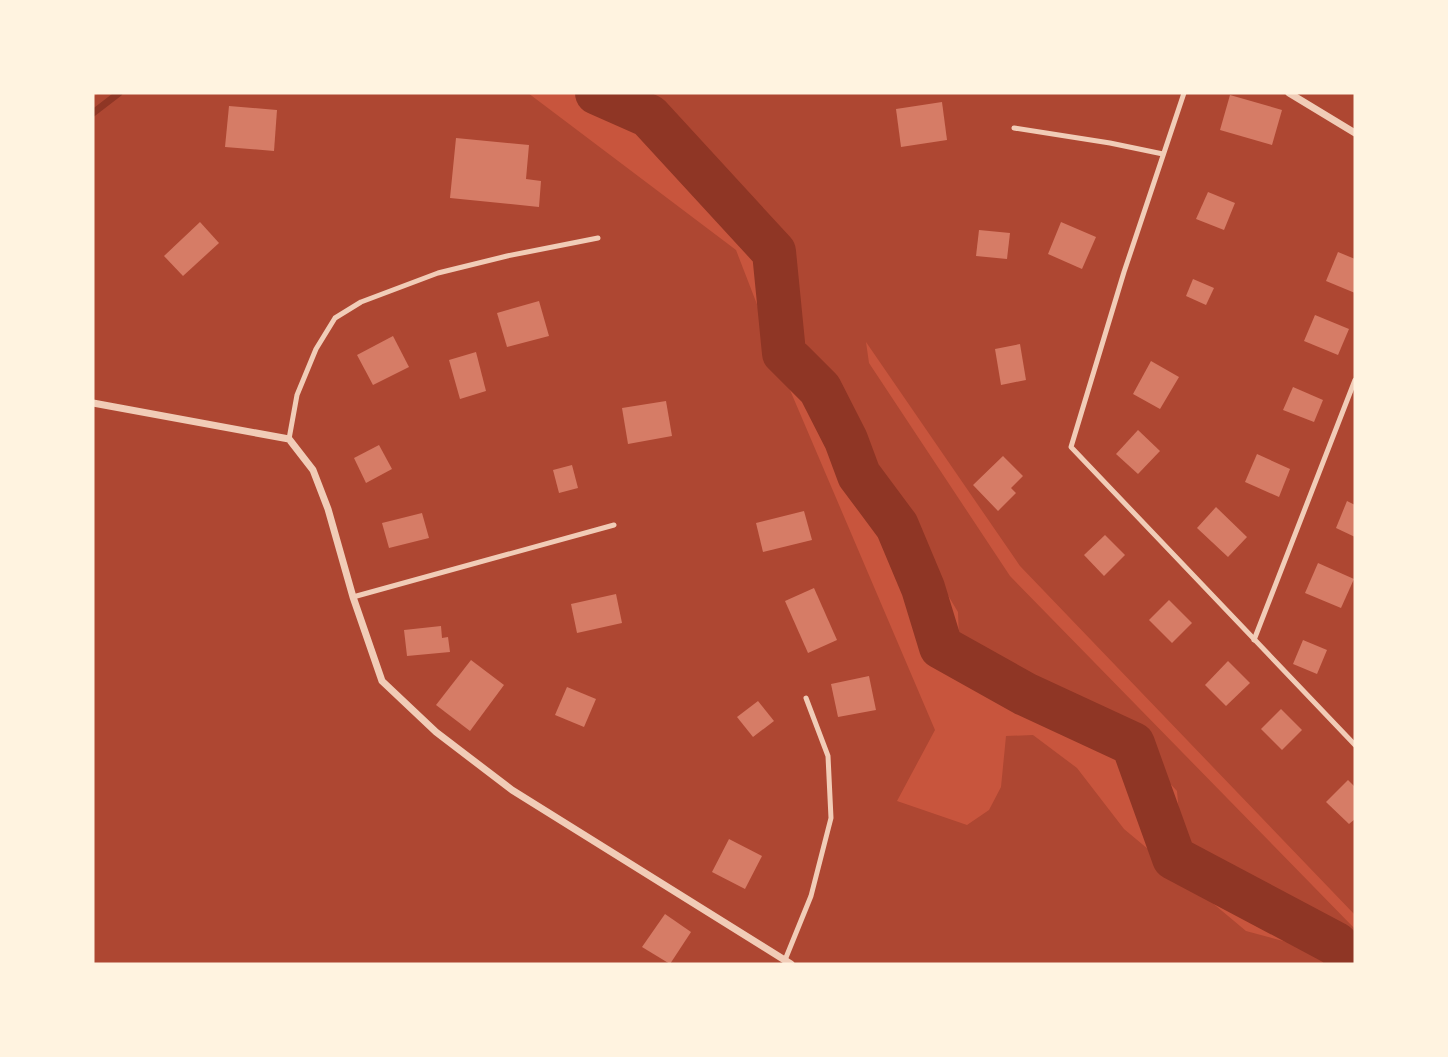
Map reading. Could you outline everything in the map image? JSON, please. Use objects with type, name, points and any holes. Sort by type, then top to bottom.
[{"type":"street","points":[[1289,93],[1355,133]]},
{"type":"street","points":[[93,402],[289,439],[313,470],[328,509],[352,597],[382,681],[436,732],[512,790],[788,962]]},
{"type":"lane","points":[[1184,93],[1071,447],[1355,745]]},
{"type":"lane","points":[[1014,128],[1163,154]]},
{"type":"lane","points":[[289,439],[297,395],[316,349],[335,318],[361,302],[438,273],[598,238]]},
{"type":"lane","points":[[1254,640],[1355,380]]},
{"type":"lane","points":[[352,597],[614,525]]},
{"type":"lane","points":[[788,962],[811,896],[831,818],[828,756],[807,698]]},
{"type":"shaded area","points":[[99,93],[528,93],[736,250],[790,390],[935,730],[897,801],[967,825],[989,810],[1001,787],[1006,736],[1033,735],[1077,768],[1124,829],[1246,931],[1298,945],[1338,964],[93,964],[93,97]]},
{"type":"shaded area","points":[[631,93],[1355,93],[1355,915],[1020,566],[866,342],[869,363],[1010,576],[1355,929],[1355,934],[1303,916],[1210,863],[1181,837],[1177,791],[1123,733],[1007,677],[959,639],[958,612],[886,492],[836,376],[815,356],[798,333],[787,307],[787,279],[781,249],[769,225],[747,203],[720,186],[700,161],[671,114]]},
{"type":"building","points":[[1230,95],[1282,110],[1272,145],[1220,130]]},
{"type":"building","points":[[942,102],[947,140],[901,147],[896,109]]},
{"type":"building","points":[[229,106],[277,110],[274,151],[225,147]]},
{"type":"building","points":[[456,138],[529,145],[526,179],[541,181],[539,207],[450,198]]},
{"type":"building","points":[[1208,192],[1235,203],[1224,230],[1196,219]]},
{"type":"building","points":[[200,222],[219,243],[183,276],[164,256]]},
{"type":"building","points":[[1061,222],[1096,237],[1082,269],[1048,254]]},
{"type":"building","points":[[979,230],[1010,233],[1007,259],[976,256]]},
{"type":"building","points":[[1338,252],[1355,259],[1355,293],[1326,281]]},
{"type":"building","points":[[1193,279],[1214,288],[1206,305],[1186,296]]},
{"type":"building","points":[[539,301],[549,336],[507,347],[497,313]]},
{"type":"building","points":[[1315,315],[1349,329],[1338,355],[1304,341]]},
{"type":"building","points":[[393,336],[409,367],[373,385],[357,355]]},
{"type":"building","points":[[1020,344],[1026,380],[1001,385],[995,349]]},
{"type":"building","points":[[476,352],[486,391],[460,399],[449,360]]},
{"type":"building","points":[[1151,361],[1179,377],[1160,409],[1133,394]]},
{"type":"building","points":[[1293,387],[1323,400],[1314,422],[1283,410]]},
{"type":"building","points":[[666,401],[672,436],[628,444],[622,408]]},
{"type":"building","points":[[1138,430],[1160,451],[1138,474],[1116,454]]},
{"type":"building","points":[[379,445],[392,469],[366,483],[354,458]]},
{"type":"building","points":[[1257,454],[1290,469],[1279,497],[1245,482]]},
{"type":"building","points":[[1003,456],[1023,476],[1011,488],[1016,493],[998,511],[973,485]]},
{"type":"building","points":[[572,465],[578,488],[559,493],[553,470]]},
{"type":"building","points":[[1347,501],[1355,505],[1355,537],[1336,528]]},
{"type":"building","points":[[1216,507],[1247,537],[1228,557],[1197,528]]},
{"type":"building","points":[[804,511],[812,540],[763,552],[756,523]]},
{"type":"building","points":[[422,513],[429,538],[389,548],[382,523]]},
{"type":"building","points":[[1105,535],[1125,555],[1104,576],[1084,555]]},
{"type":"building","points":[[1318,563],[1354,579],[1341,608],[1305,593]]},
{"type":"building","points":[[814,588],[837,640],[808,653],[785,601]]},
{"type":"building","points":[[616,594],[622,623],[577,633],[571,604]]},
{"type":"building","points":[[1169,600],[1192,623],[1172,643],[1149,620]]},
{"type":"building","points":[[441,626],[442,638],[448,637],[450,652],[407,656],[404,630]]},
{"type":"building","points":[[1303,640],[1327,650],[1317,674],[1293,664]]},
{"type":"building","points":[[471,660],[504,685],[470,731],[436,705]]},
{"type":"building","points":[[1228,661],[1250,683],[1226,706],[1205,685]]},
{"type":"building","points":[[869,676],[876,710],[838,717],[831,684]]},
{"type":"building","points":[[567,687],[596,699],[584,727],[555,715]]},
{"type":"building","points":[[758,701],[774,721],[753,737],[737,717]]},
{"type":"building","points":[[1281,709],[1302,730],[1282,750],[1261,729]]},
{"type":"building","points":[[1348,780],[1355,787],[1355,819],[1349,824],[1326,802]]},
{"type":"building","points":[[729,839],[762,856],[745,889],[712,872]]},
{"type":"building","points":[[665,914],[691,932],[670,964],[642,947]]},
{"type":"waterway","points":[[93,113],[119,93]]},
{"type":"waterway","points":[[597,93],[649,116],[774,252],[784,353],[820,389],[846,440],[859,475],[897,526],[923,588],[941,647],[1025,694],[1133,744],[1174,858],[1336,944],[1355,964]]}]
